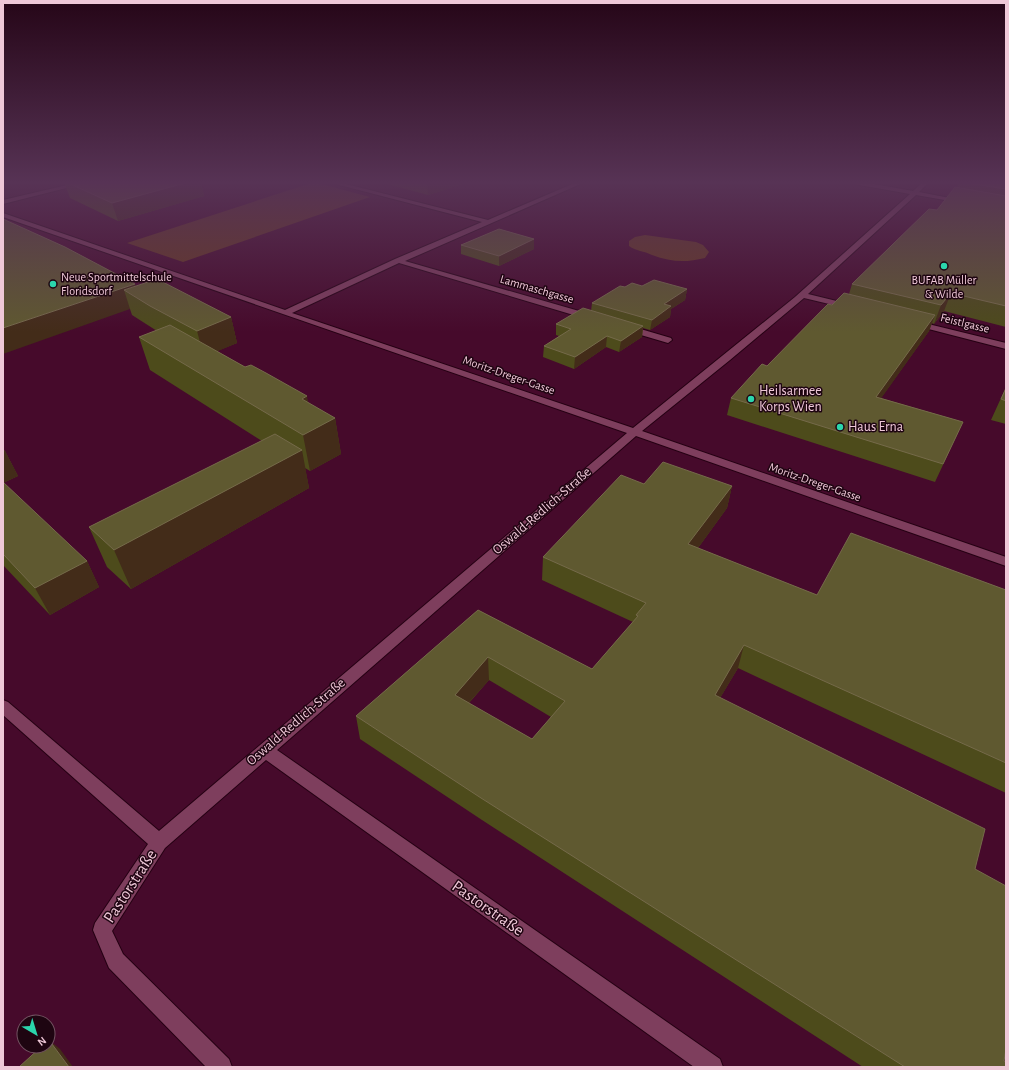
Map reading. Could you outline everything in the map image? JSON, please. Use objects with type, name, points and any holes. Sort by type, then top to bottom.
[{"type":"street","name":"Moritz-Dreger-Gasse","points":[[52,232],[634,432],[1006,562]]},
{"type":"street","points":[[285,313],[465,232]]},
{"type":"street","name":"Oswald-Redlich-Straße","points":[[159,842],[634,432],[727,358],[802,295],[871,232]]},
{"type":"street","name":"Lammaschgasse","points":[[398,261],[601,320]]},
{"type":"street","points":[[802,295],[855,308]]},
{"type":"street","name":"Feistlgasse","points":[[908,321],[1006,346]]},
{"type":"street","points":[[616,325],[668,340]]},
{"type":"street","name":"Pastorstraße","points":[[3,706],[159,842],[102,930],[116,960],[221,1067]]},
{"type":"street","name":"Pastorstraße","points":[[264,750],[712,1067]]},
{"type":"shaded area","points":[[161,232],[269,232],[183,262],[127,243]]},
{"type":"shaded area","points":[[645,235],[696,242],[703,245],[709,252],[705,258],[691,261],[678,261],[659,257],[629,246],[629,241],[635,237]]},
{"type":"building","points":[[3,232],[32,232],[65,247],[135,284],[3,328]]},
{"type":"building","points":[[492,232],[509,232],[534,239],[499,256],[461,245]]},
{"type":"building","name":"BUFAB Müller & Wilde","points":[[905,232],[1006,232],[1006,306],[951,293],[941,305],[852,284]]},
{"type":"building","points":[[157,279],[231,317],[197,331],[150,306],[124,290]]},
{"type":"building","points":[[654,280],[687,289],[664,304],[671,306],[652,320],[592,303],[620,286],[625,287],[632,283],[642,286]]},
{"type":"building","points":[[844,293],[935,315],[876,397],[963,422],[943,464],[731,398],[762,364],[767,366],[828,304],[832,305]]},
{"type":"building","points":[[583,308],[643,326],[621,341],[607,336],[575,357],[544,346],[571,329],[556,324]]},
{"type":"building","points":[[170,325],[245,367],[251,365],[307,396],[302,399],[335,418],[303,435],[139,337]]},
{"type":"building","points":[[1006,388],[1006,401],[1001,399]]},
{"type":"building","points":[[275,434],[302,450],[114,550],[89,527]]},
{"type":"building","points":[[663,462],[732,486],[688,544],[817,595],[851,533],[1006,590],[1006,763],[744,645],[715,695],[985,829],[975,869],[1006,886],[1006,1049],[1004,1061],[1006,1062],[1006,1067],[905,1067],[481,798],[356,716],[478,610],[592,669],[638,616],[636,615],[646,603],[543,557],[621,475],[644,484]],"holes":[[[488,657],[565,701],[532,739],[455,695]]]},
{"type":"building","points":[[3,482],[87,561],[35,588],[3,554]]},
{"type":"building","points":[[56,1049],[69,1067],[19,1067],[33,1054],[56,1054]]},
{"type":"place","name":"BUFAB Müller & Wilde","points":[[944,266]]},
{"type":"place","name":"Neue Sportmittelschule Floridsdorf","points":[[53,284]]},
{"type":"place","name":"Heilsarmee Korps Wien","points":[[751,399]]},
{"type":"place","name":"Haus Erna","points":[[840,427]]}]
